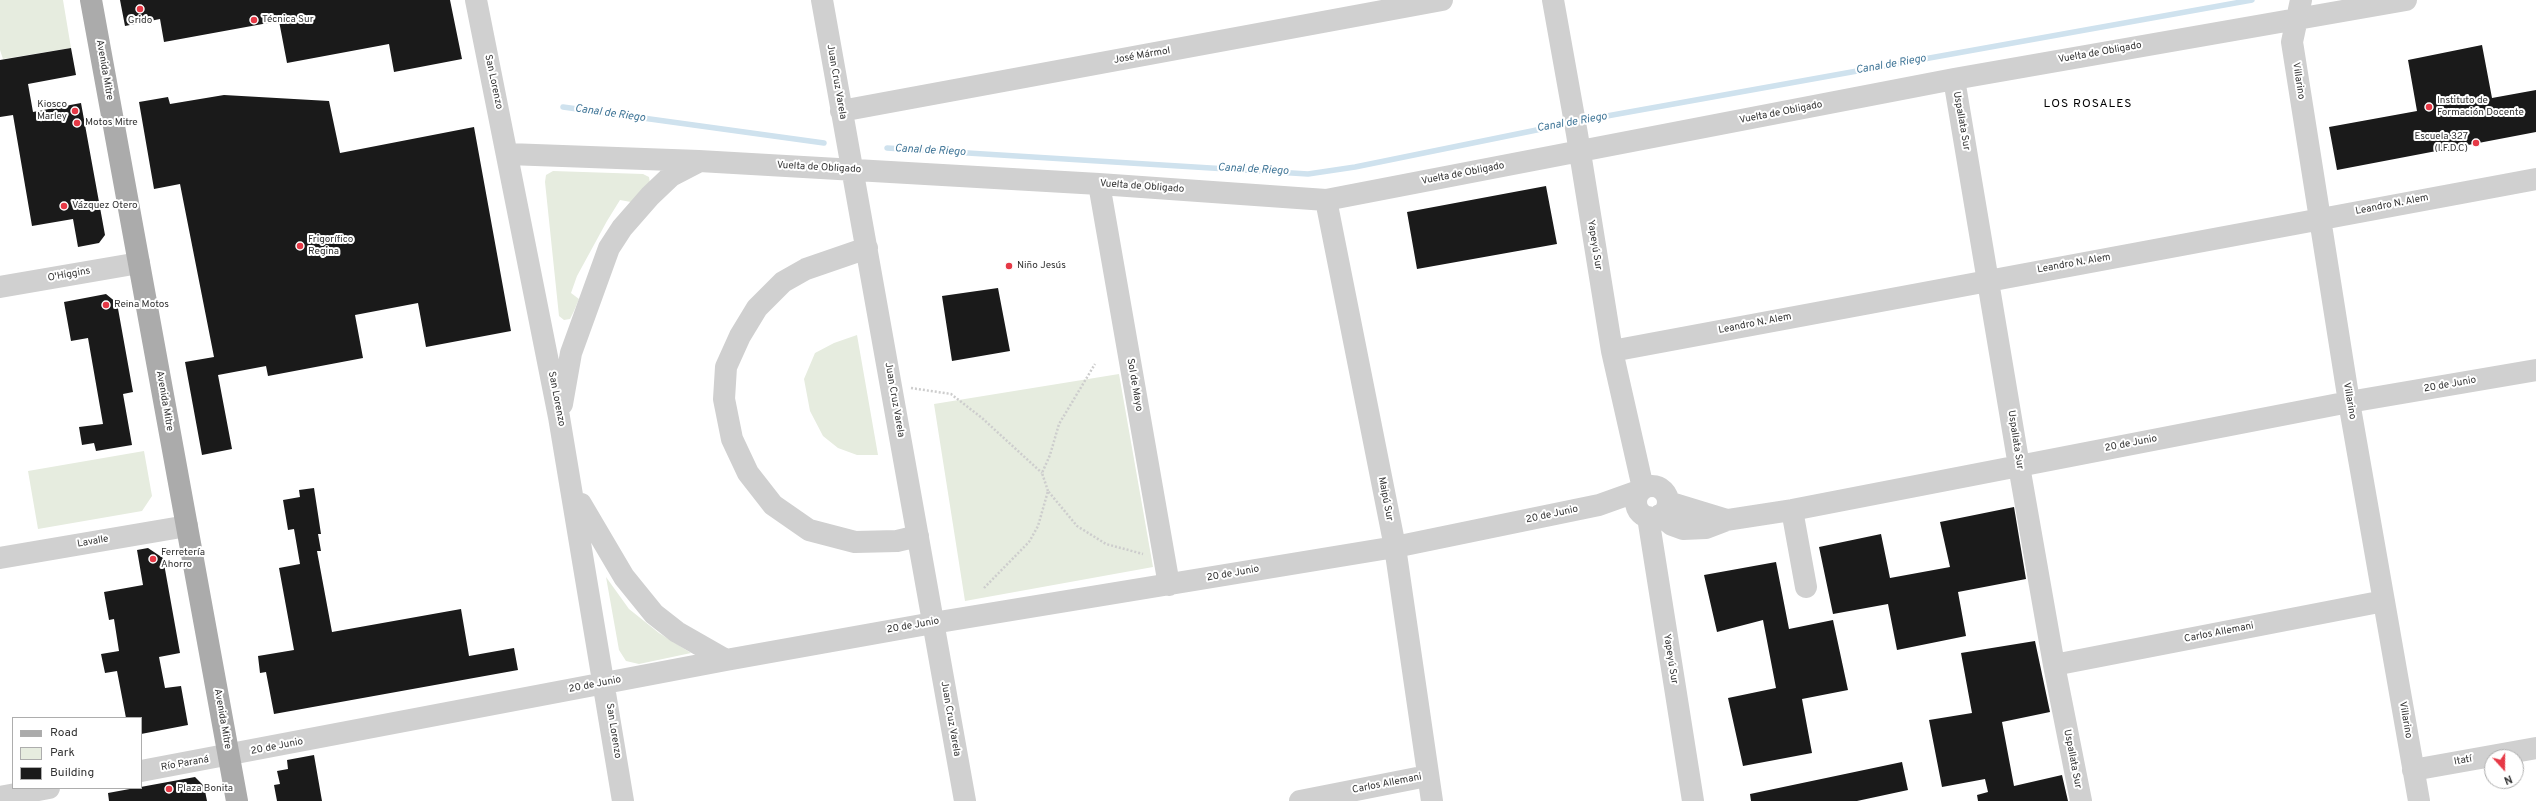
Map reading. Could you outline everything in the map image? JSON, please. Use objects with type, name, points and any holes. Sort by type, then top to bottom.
[{"type":"main road","name":"Avenida Mitre","points":[[91,0],[237,801]]},
{"type":"street","name":"San Lorenzo","points":[[476,0],[508,154],[559,417],[605,683],[623,801]]},
{"type":"street","name":"Juan Cruz Varela","points":[[822,0],[892,385],[965,801]]},
{"type":"street","name":"José Mármol","points":[[841,111],[1442,0]]},
{"type":"street","name":"Yapeyú Sur","points":[[1553,0],[1573,109],[1612,351],[1642,489]]},
{"type":"street","name":"Vuelta de Obligado","points":[[508,154],[699,161],[1099,184],[1326,200],[1578,143],[1954,79],[2300,9],[2406,0]]},
{"type":"street","name":"Villarino","points":[[2300,9],[2292,42],[2349,402],[2419,801]]},
{"type":"street","name":"Uspallata Sur","points":[[1954,79],[1989,280],[2018,466],[2054,665],[2081,801]]},
{"type":"street","points":[[559,417],[571,353],[609,248],[622,228],[650,196],[671,176],[699,161]]},
{"type":"street","name":"Leandro N. Alem","points":[[1612,351],[2536,179]]},
{"type":"street","name":"Sol de Mayo","points":[[1099,184],[1169,585]]},
{"type":"street","name":"Maipú Sur","points":[[1326,200],[1395,547],[1427,776],[1432,801]]},
{"type":"street","points":[[867,248],[806,269],[783,282],[756,308],[740,336],[726,368],[724,399],[735,446],[748,473],[773,505],[809,530],[855,542],[897,541],[918,536]]},
{"type":"street","name":"O'Higgins","points":[[2,288],[139,263]]},
{"type":"street","name":"20 de Junio","points":[[1599,505],[1654,512],[1672,525],[1682,529],[1706,528],[1727,520],[1792,510],[2349,402],[2536,370]]},
{"type":"street","name":"Yapeyú Sur","points":[[1654,512],[1667,496],[1660,488],[1649,486],[1642,489],[1636,499],[1654,512],[1693,801]]},
{"type":"street","points":[[572,489],[624,577],[654,614],[676,632],[726,660]]},
{"type":"street","name":"20 de Junio","points":[[229,756],[726,660],[933,623],[1395,547],[1599,505],[1642,489]]},
{"type":"street","points":[[1792,510],[1806,587]]},
{"type":"street","name":"Lavalle","points":[[0,558],[187,526]]},
{"type":"street","name":"Carlos Allemani","points":[[2054,665],[2384,600]]},
{"type":"street","name":"Itatí","points":[[2413,770],[2536,748]]},
{"type":"street","name":"Río Paraná","points":[[142,772],[229,756]]},
{"type":"street","name":"Carlos Allemani","points":[[1300,801],[1427,776]]},
{"type":"street","points":[[0,797],[44,789]]},
{"type":"path","points":[[1042,473],[1050,455],[1059,424],[1095,364]]},
{"type":"path","points":[[892,385],[951,394],[982,418],[1042,473],[1048,491],[1077,526],[1106,544],[1164,561]]},
{"type":"path","points":[[984,588],[1029,542],[1038,526],[1048,491]]},
{"type":"green space","points":[[0,0],[63,0],[71,48],[3,59],[0,50]]},
{"type":"green space","points":[[553,171],[643,174],[649,177],[650,183],[631,202],[620,200],[577,276],[571,293],[579,299],[570,319],[564,320],[559,316],[545,182],[546,175]]},
{"type":"green space","points":[[857,335],[878,455],[857,455],[838,448],[823,436],[810,411],[804,379],[815,353],[834,343]]},
{"type":"green space","points":[[1119,374],[1153,567],[965,601],[934,404]]},
{"type":"green space","points":[[144,451],[152,496],[142,511],[38,529],[28,471]]},
{"type":"green space","points":[[606,577],[629,609],[659,633],[691,653],[639,664],[626,661],[619,650]]},
{"type":"building","points":[[120,0],[450,0],[462,59],[394,72],[389,44],[287,63],[279,21],[164,42],[160,19],[125,26]]},
{"type":"building","name":"Instituto de Formación Docente","points":[[2482,45],[2492,98],[2536,90],[2536,132],[2337,170],[2329,127],[2417,111],[2408,60]]},
{"type":"building","points":[[71,48],[76,75],[28,84],[33,112],[81,103],[105,235],[99,243],[78,247],[73,219],[32,226],[13,115],[0,117],[0,60]]},
{"type":"building","name":"Frigorífico Regina","points":[[224,95],[329,101],[340,153],[474,127],[511,331],[426,347],[418,303],[355,315],[363,358],[268,376],[266,366],[218,375],[232,449],[202,455],[185,362],[214,357],[180,184],[154,189],[139,102],[168,97],[170,104]]},
{"type":"building","points":[[1546,186],[1557,244],[1417,269],[1407,212]]},
{"type":"building","points":[[998,288],[1010,351],[952,361],[942,296]]},
{"type":"building","points":[[106,294],[117,303],[133,392],[123,394],[132,445],[96,451],[94,443],[82,445],[79,427],[103,424],[88,338],[71,341],[64,302]]},
{"type":"building","points":[[314,488],[321,534],[318,534],[321,551],[317,551],[332,632],[461,609],[469,656],[514,648],[518,670],[274,714],[266,672],[260,673],[258,656],[294,650],[279,568],[300,564],[294,529],[288,530],[283,500],[300,497],[299,490]]},
{"type":"building","points":[[2014,507],[2026,579],[1958,592],[1966,636],[1897,650],[1888,604],[1833,614],[1819,547],[1881,534],[1890,578],[1950,567],[1940,522]]},
{"type":"building","points":[[148,548],[163,558],[180,653],[159,657],[165,688],[181,686],[188,725],[142,734],[142,717],[126,717],[117,671],[105,673],[101,654],[119,651],[114,619],[109,620],[104,592],[143,585],[137,550]]},
{"type":"building","points":[[1776,562],[1789,629],[1833,620],[1848,690],[1802,699],[1812,753],[1743,766],[1728,698],[1776,688],[1763,620],[1717,632],[1704,575]]},
{"type":"building","points":[[2035,641],[2050,712],[2002,722],[2014,786],[2062,775],[2068,801],[1978,801],[1977,795],[1988,792],[1985,779],[1942,787],[1929,720],[1972,713],[1961,653]]},
{"type":"building","points":[[314,755],[322,801],[277,801],[274,785],[280,784],[277,771],[288,769],[287,760]]},
{"type":"building","points":[[1902,762],[1908,790],[1857,801],[1751,801],[1750,794]]},
{"type":"building","name":"Plaza Bonita","points":[[195,777],[204,786],[207,801],[109,801],[108,793],[130,789],[142,789],[142,787]]},
{"type":"waterway","name":"Canal de Riego","points":[[1579,121],[2252,0]]},
{"type":"waterway","name":"Canal de Riego","points":[[563,107],[824,143]]},
{"type":"waterway","name":"Canal de Riego","points":[[887,148],[1308,174],[1355,167],[1571,123]]},
{"type":"place","name":"Grido","points":[[140,9]]},
{"type":"place","name":"Técnica Sur","points":[[254,20]]},
{"type":"place","name":"Instituto de Formación Docente","points":[[2429,107]]},
{"type":"place","name":"Kiosco Marley","points":[[75,111]]},
{"type":"place","name":"Motos Mitre","points":[[77,123]]},
{"type":"place","name":"Escuela 327 (I.F.D.C)","points":[[2476,143]]},
{"type":"place","name":"Vázquez Otero","points":[[64,206]]},
{"type":"place","name":"Frigorífico Regina","points":[[300,246]]},
{"type":"place","name":"Niño Jesús","points":[[1009,266]]},
{"type":"place","name":"Reina Motos","points":[[106,305]]},
{"type":"place","name":"Ferretería Ahorro","points":[[153,559]]},
{"type":"place","name":"Plaza Bonita","points":[[169,789]]},
{"type":"district","name":"LOS ROSALES","points":[[2088,105]]}]
